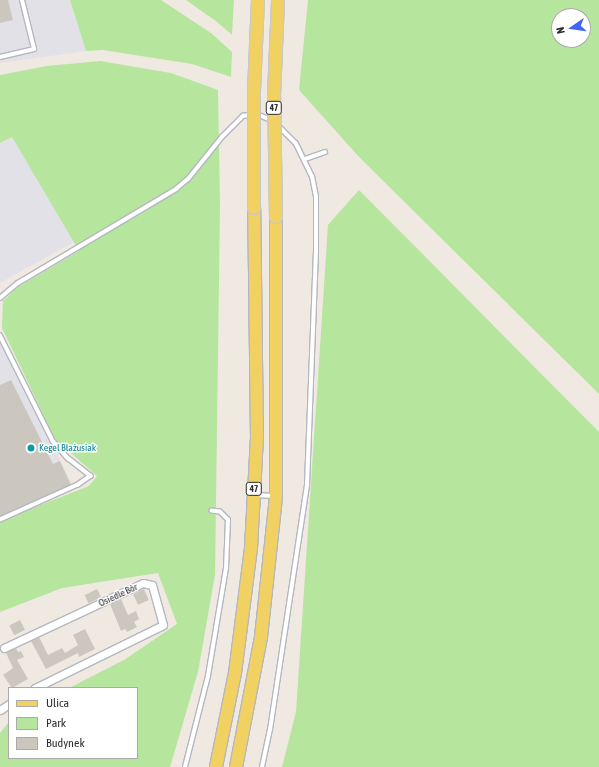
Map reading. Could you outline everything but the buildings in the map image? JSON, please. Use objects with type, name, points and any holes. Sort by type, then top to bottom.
[{"type":"main road","name":"47","points":[[216,767],[242,632],[251,548],[254,495],[257,414],[254,91],[258,0]]},
{"type":"main road","name":"47","points":[[236,767],[259,645],[276,496],[276,217],[274,96],[278,0]]},
{"type":"street","name":"Osiedle Bór","points":[[4,648],[143,583],[152,585],[163,625],[37,687]]},
{"type":"lane","points":[[0,57],[34,49],[22,0]]},
{"type":"lane","points":[[0,298],[18,283],[176,189],[188,179],[222,137],[243,116],[257,114],[267,117],[290,136],[306,159],[315,187],[316,252],[307,485],[272,715],[262,767]]},
{"type":"lane","points":[[306,159],[325,152]]},
{"type":"lane","points":[[0,335],[52,441],[68,458],[90,476],[78,486],[0,520]]},
{"type":"lane","points":[[254,495],[276,496]]},
{"type":"lane","points":[[185,767],[208,676],[226,569],[228,520],[220,512],[212,511]]},
{"type":"shaded area","points":[[0,0],[70,0],[86,51],[0,63]]},
{"type":"shaded area","points":[[12,137],[74,242],[0,283],[0,143]]},
{"type":"shaded area","name":"Kegel Błażusiak","points":[[0,342],[73,486],[0,518]]},
{"type":"green space","points":[[70,0],[161,0],[211,33],[232,52],[231,77],[192,64],[103,50],[86,51]]},
{"type":"green space","points":[[186,0],[234,0],[232,35],[216,21]]},
{"type":"green space","points":[[308,0],[599,0],[599,394],[360,158],[299,90]]},
{"type":"green space","points":[[100,61],[171,73],[218,90],[220,206],[215,575],[198,672],[170,767],[0,767],[0,733],[8,723],[8,759],[138,759],[138,687],[71,687],[124,660],[177,624],[158,573],[62,588],[0,612],[0,521],[89,486],[97,476],[55,439],[2,328],[3,301],[18,287],[79,251],[12,137],[0,143],[0,75],[47,66]]},
{"type":"green space","points":[[359,190],[599,432],[599,767],[282,767],[296,712],[328,225]]},
{"type":"place","name":"Kegel Błażusiak","points":[[31,448]]}]
